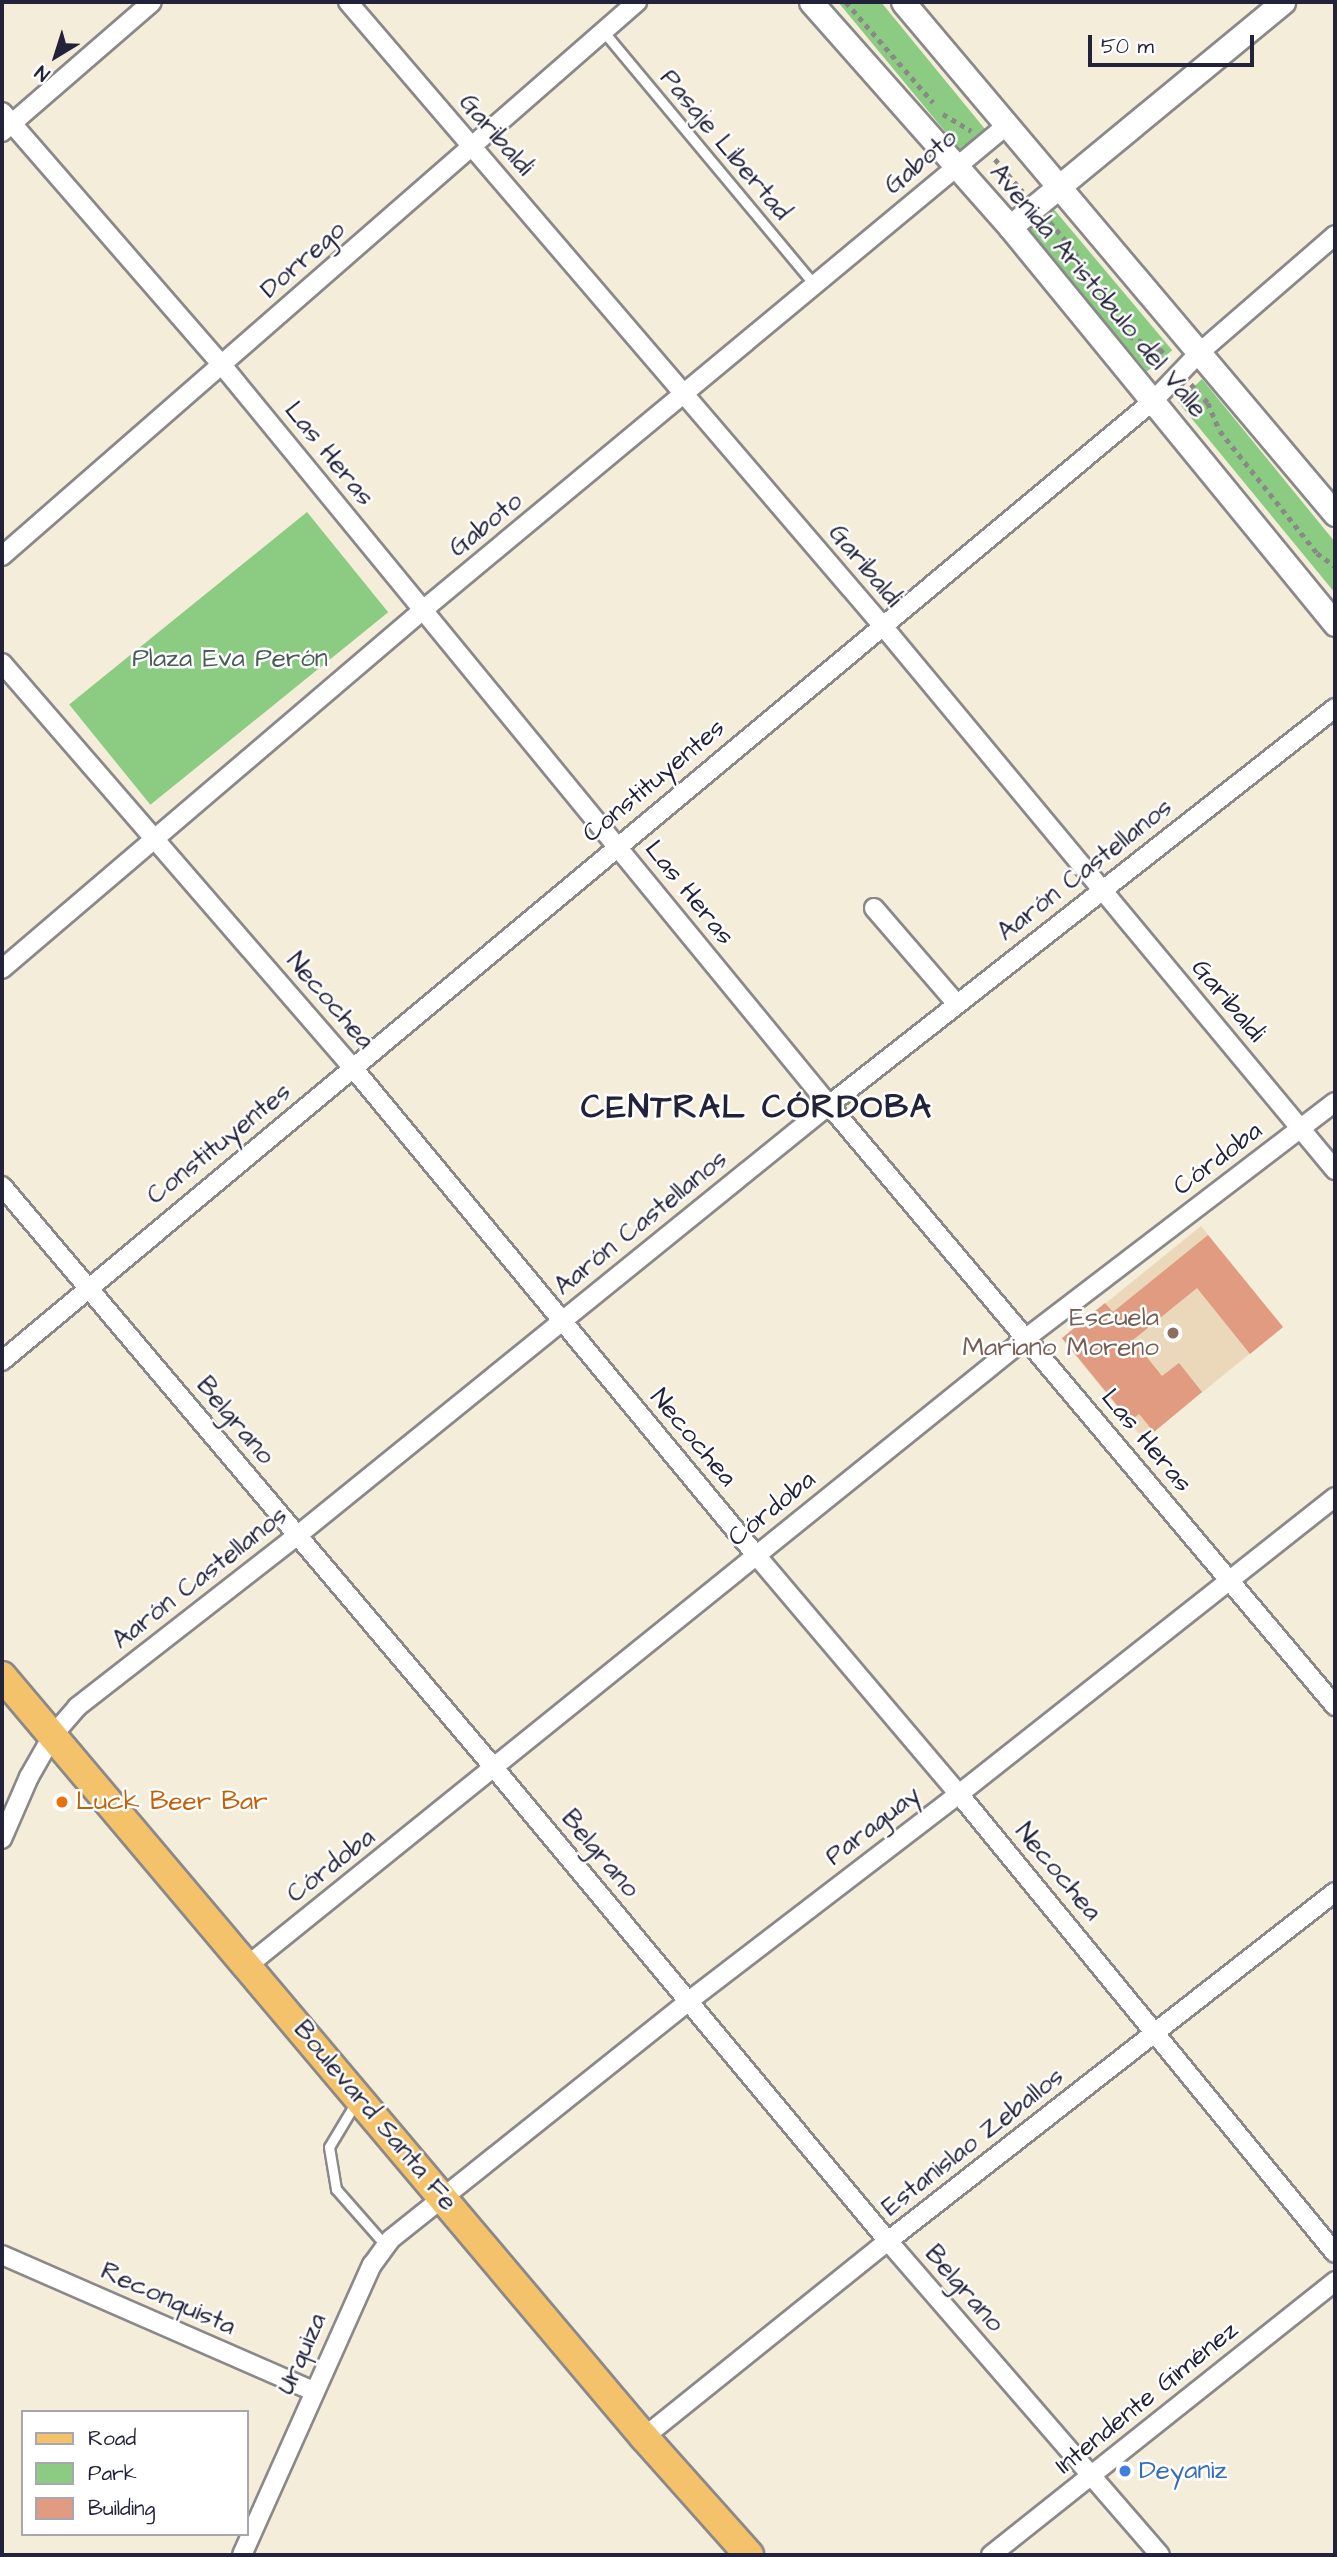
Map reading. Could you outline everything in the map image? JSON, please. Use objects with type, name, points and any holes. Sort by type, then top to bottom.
[{"type":"main road","name":"Boulevard Santa Fe","points":[[2,1676],[644,2437],[749,2555]]},
{"type":"street","points":[[5,123],[152,2]]},
{"type":"street","name":"Garibaldi","points":[[348,2],[881,625],[1335,1170]]},
{"type":"street","name":"Dorrego","points":[[2,556],[637,2]]},
{"type":"street","name":"Avenida Aristóbulo del Valle","points":[[811,2],[1010,227],[1335,624]]},
{"type":"street","name":"Avenida Aristóbulo del Valle","points":[[903,2],[1334,510]]},
{"type":"street","points":[[1010,227],[1283,2]]},
{"type":"street","name":"Las Heras","points":[[5,123],[222,365],[830,1105],[1335,1706]]},
{"type":"street","name":"Gaboto","points":[[2,970],[423,610],[1007,125]]},
{"type":"street","name":"Constituyentes","points":[[2,1361],[881,625],[1154,400],[1199,353],[1335,235]]},
{"type":"street","name":"Necochea","points":[[2,663],[353,1068],[561,1321],[959,1794],[1335,2253]]},
{"type":"street","name":"Aarón Castellanos","points":[[2,1839],[29,1777],[53,1735],[76,1707],[298,1535],[830,1105],[1335,708]]},
{"type":"street","points":[[874,908],[957,1004]]},
{"type":"street","name":"Córdoba","points":[[247,1966],[495,1769],[1025,1339],[1335,1102]]},
{"type":"street","name":"Belgrano","points":[[2,1186],[495,1769],[888,2241],[1160,2555]]},
{"type":"street","name":"Paraguay","points":[[443,2198],[689,2001],[959,1794],[1335,1497]]},
{"type":"street","name":"Estanislao Zeballos","points":[[644,2437],[888,2241],[1335,1892]]},
{"type":"street","name":"Urquiza","points":[[242,2555],[372,2265],[386,2246],[443,2198]]},
{"type":"street","name":"Reconquista","points":[[2,2255],[314,2391]]},
{"type":"street","name":"Intendente Giménez","points":[[991,2555],[1335,2281]]},
{"type":"lane","name":"Pasaje Libertad","points":[[603,31],[815,285]]},
{"type":"lane","points":[[359,2097],[329,2147],[336,2189],[386,2246]]},
{"type":"path","points":[[846,2],[946,118],[968,127],[1036,206]]},
{"type":"shaded area","name":"Escuela Mariano Moreno","points":[[1201,1226],[1283,1327],[1144,1440],[1062,1339]]},
{"type":"green space","points":[[838,2],[881,2],[989,134],[962,152]]},
{"type":"green space","points":[[1052,207],[1172,350],[1147,371],[1027,228]]},
{"type":"green space","points":[[1202,379],[1335,542],[1335,593],[1178,402]]},
{"type":"green space","name":"Plaza Eva Perón","points":[[307,512],[388,612],[150,805],[69,705]]},
{"type":"building","name":"Escuela Mariano Moreno","points":[[1208,1235],[1283,1327],[1250,1354],[1197,1288],[1133,1340],[1162,1376],[1179,1363],[1202,1392],[1154,1432],[1139,1414],[1130,1421],[1062,1338],[1105,1303],[1113,1312]]},
{"type":"place","name":"Escuela Mariano Moreno","points":[[1173,1333]]},
{"type":"place","name":"Luck Beer Bar","points":[[62,1802]]},
{"type":"place","name":"Deyaniz","points":[[1125,2471]]},
{"type":"district","name":"CENTRAL CÓRDOBA","points":[[757,1108]]}]
